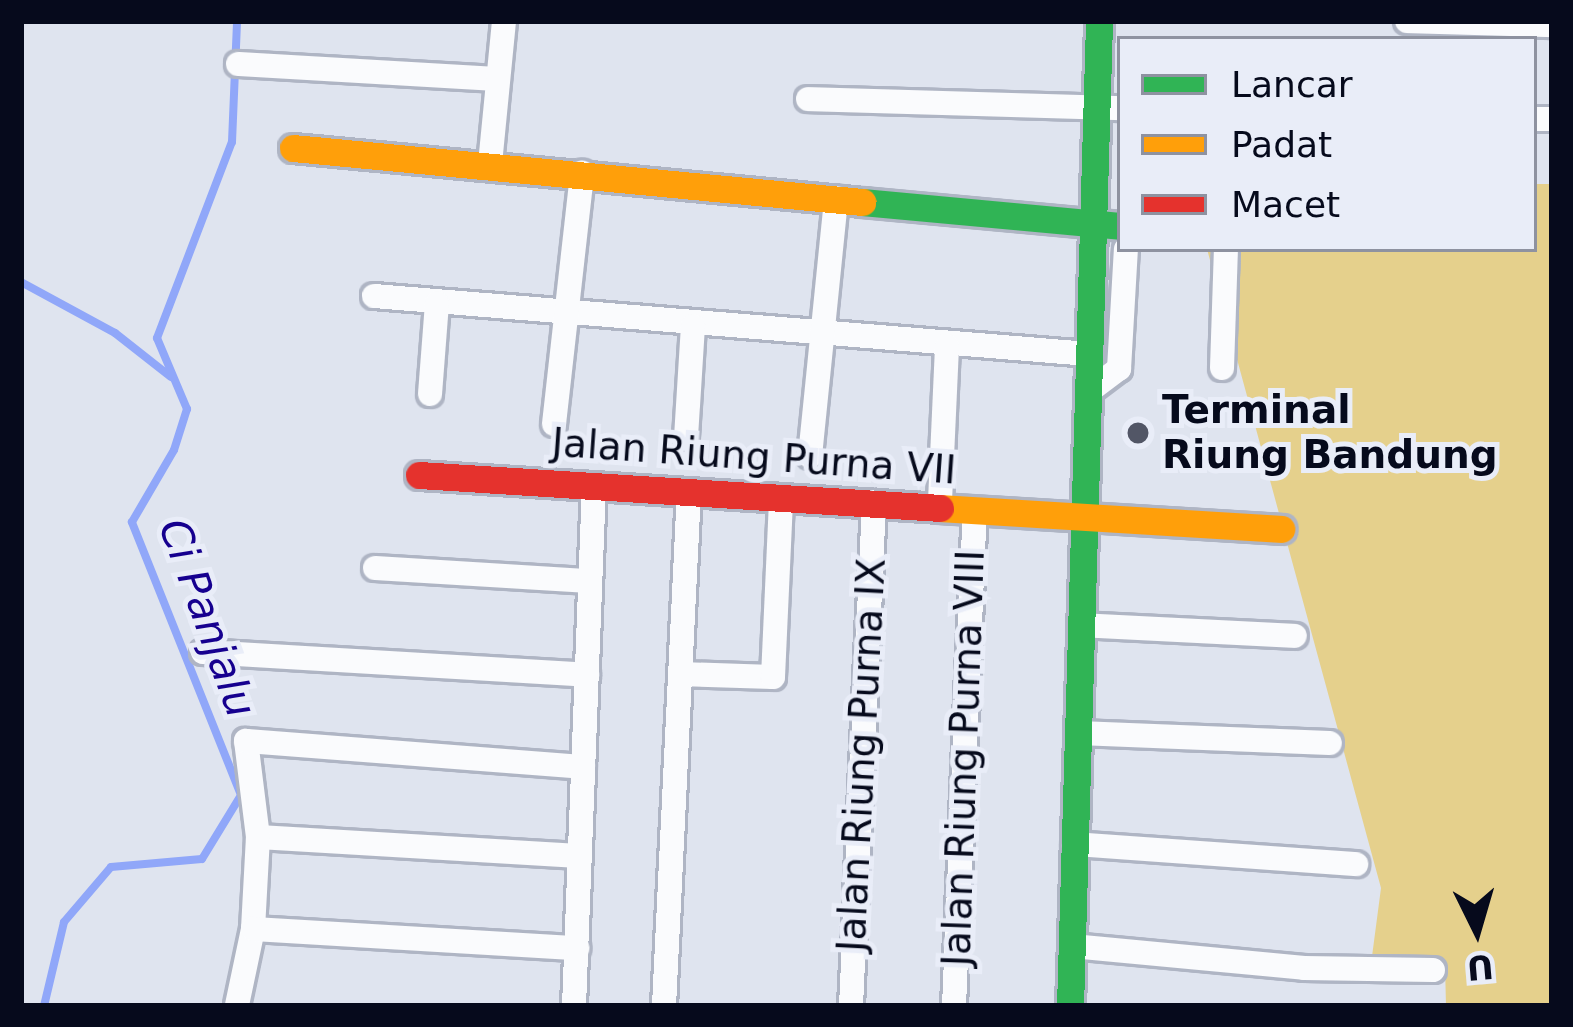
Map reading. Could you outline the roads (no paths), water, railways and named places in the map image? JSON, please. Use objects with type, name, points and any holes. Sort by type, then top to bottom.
[{"type":"street","points":[[490,164],[504,21]]},
{"type":"street","points":[[1070,1006],[1089,354],[1106,225],[1107,108],[1099,21]]},
{"type":"street","points":[[1407,21],[1552,25]]},
{"type":"street","points":[[238,64],[498,79]]},
{"type":"street","points":[[808,99],[1107,108]]},
{"type":"street","points":[[293,148],[1106,225]]},
{"type":"street","points":[[554,424],[582,173]]},
{"type":"street","points":[[809,456],[816,337],[836,198]]},
{"type":"street","points":[[1088,400],[1119,369],[1126,252]]},
{"type":"street","points":[[1222,368],[1226,252]]},
{"type":"street","points":[[374,296],[816,337],[1089,354]]},
{"type":"street","points":[[430,394],[437,303]]},
{"type":"street","points":[[686,437],[693,326]]},
{"type":"street","points":[[941,497],[947,346]]},
{"type":"street","name":"Jalan Riung Purna VII","points":[[419,475],[874,503],[941,497],[975,510],[1281,529]]},
{"type":"street","points":[[574,1006],[594,486]]},
{"type":"street","points":[[664,1006],[689,492]]},
{"type":"street","points":[[680,674],[773,677],[781,498]]},
{"type":"street","name":"Jalan Riung Purna IX","points":[[851,1006],[874,503]]},
{"type":"street","name":"Jalan Riung Purna VIII","points":[[954,1006],[975,510]]},
{"type":"street","points":[[375,568],[590,580]]},
{"type":"street","points":[[1081,625],[1295,636]]},
{"type":"street","points":[[203,652],[587,675]]},
{"type":"street","points":[[1078,733],[1330,743]]},
{"type":"street","points":[[238,1005],[253,928],[258,837],[246,741],[583,767]]},
{"type":"street","points":[[258,837],[579,856]]},
{"type":"street","points":[[1074,844],[1356,864]]},
{"type":"street","points":[[253,928],[577,949]]},
{"type":"street","points":[[1072,946],[1304,968],[1433,970]]},
{"type":"waterway","name":"Ci Panjalu","points":[[44,1006],[64,922],[111,867],[202,859],[241,795],[132,522],[174,450],[187,409],[157,338],[232,142],[237,21]]},
{"type":"waterway","points":[[21,282],[115,333],[171,377]]},
{"type":"place","name":"Terminal Riung Bandung","points":[[1138,433]]}]
